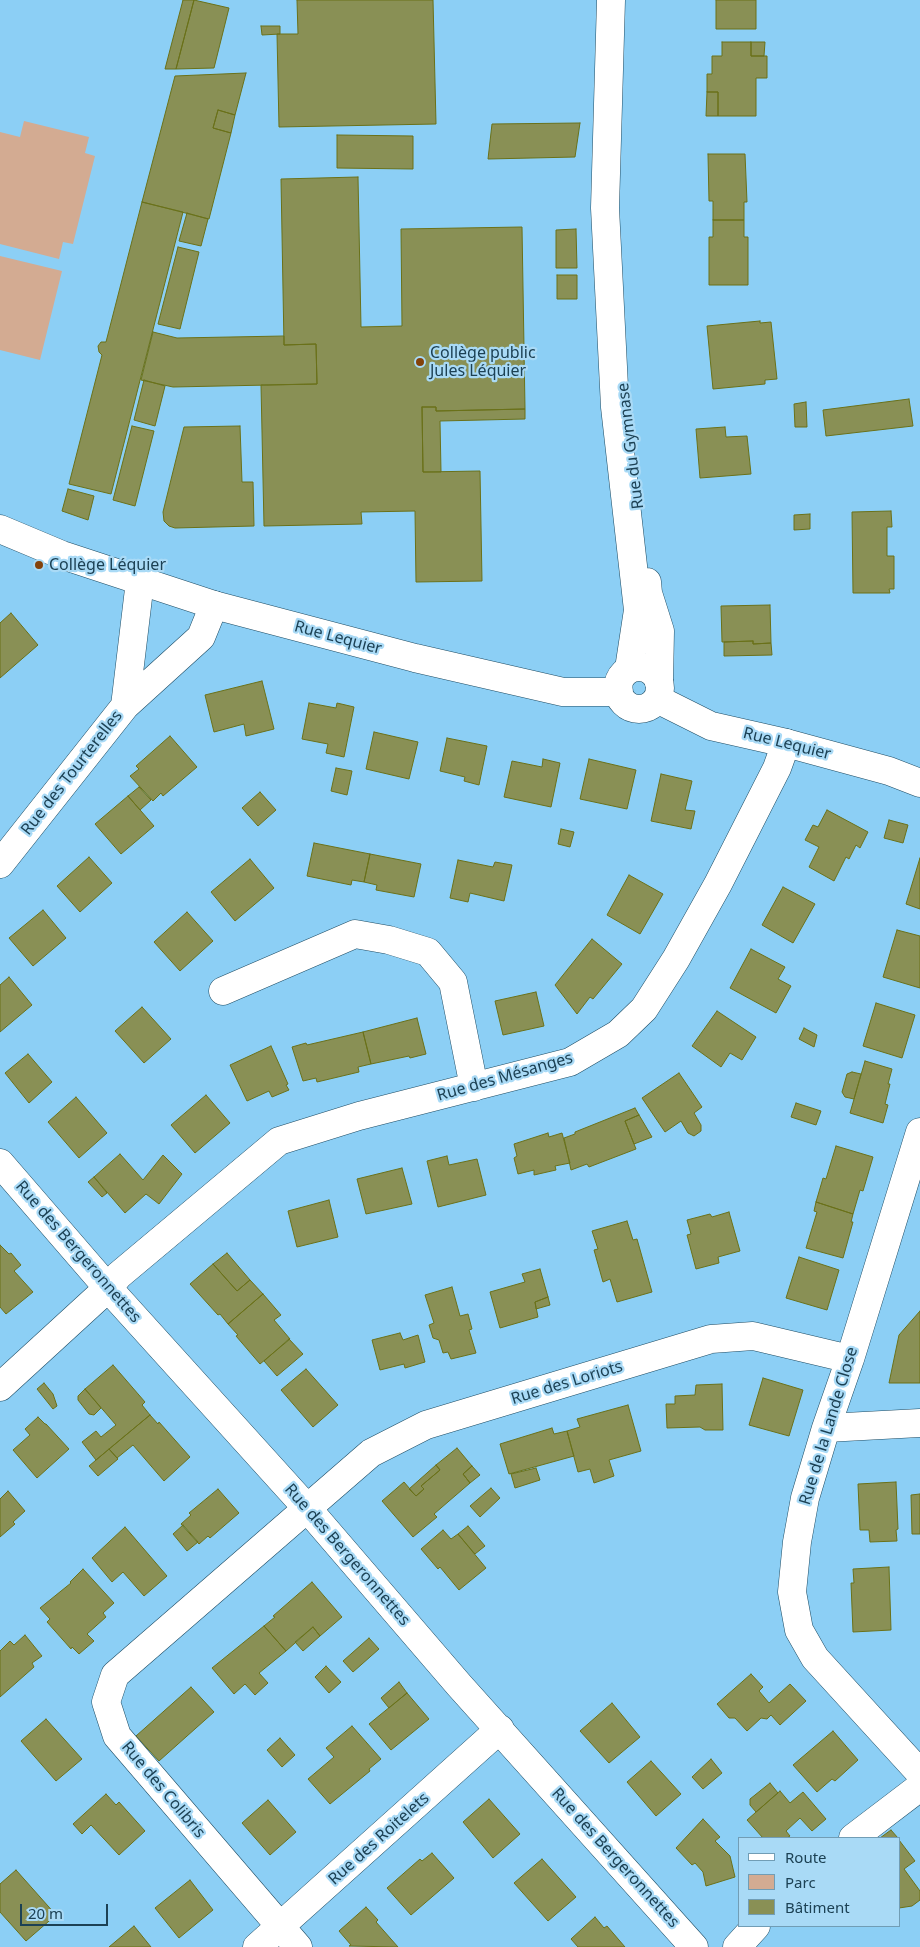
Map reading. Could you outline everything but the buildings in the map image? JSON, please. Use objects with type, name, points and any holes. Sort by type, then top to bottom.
[{"type":"street","name":"Rue du Gymnase","points":[[611,0],[605,208],[615,408],[638,610],[624,681]]},
{"type":"street","name":"Rue du Gymnase","points":[[605,208],[648,593],[660,631],[658,691]]},
{"type":"street","name":"Rue Lequier","points":[[0,528],[62,555],[214,605],[415,658],[563,692],[624,681]]},
{"type":"street","name":"Rue des Tourterelles","points":[[125,706],[140,581]]},
{"type":"street","name":"Rue des Tourterelles","points":[[0,864],[125,706],[201,637],[214,605]]},
{"type":"street","points":[[635,668],[647,669],[657,676],[658,691],[652,705],[639,709],[626,704],[624,681],[635,668]]},
{"type":"street","name":"Rue Lequier","points":[[658,691],[711,726],[786,743],[889,771],[920,783]]},
{"type":"street","name":"Rue des Mésanges","points":[[0,1387],[108,1288],[119,1275],[279,1141],[359,1116],[570,1062],[618,1034],[644,1009],[676,959],[718,884],[777,768],[786,743]]},
{"type":"street","points":[[223,991],[355,934],[389,940],[428,952],[452,982],[474,1087]]},
{"type":"street","name":"Rue de la Lande Close","points":[[920,1132],[805,1498],[797,1542],[792,1592],[798,1630],[815,1658],[920,1773]]},
{"type":"street","name":"Rue des Bergeronnettes","points":[[0,1163],[108,1288],[306,1507],[459,1685],[694,1947]]},
{"type":"street","name":"Rue des Loriots","points":[[306,1507],[370,1453],[426,1425],[711,1339],[753,1336],[850,1359]]},
{"type":"street","points":[[826,1428],[920,1423]]},
{"type":"street","name":"Rue des Colibris","points":[[289,1937],[117,1736],[106,1702],[115,1675],[306,1507]]},
{"type":"street","name":"Rue des Roitelets","points":[[257,1947],[289,1937],[500,1729]]},
{"type":"street","points":[[854,1837],[920,1787]]},
{"type":"street","points":[[737,1947],[755,1927]]},
{"type":"green space","points":[[24,121],[89,137],[85,153],[95,156],[73,244],[63,242],[59,259],[0,244],[0,132],[20,137]]},
{"type":"green space","points":[[0,256],[62,271],[40,360],[0,350]]},
{"type":"place","name":"Collège public Jules Léquier","points":[[420,362]]},
{"type":"place","name":"Collège Léquier","points":[[39,565]]}]
